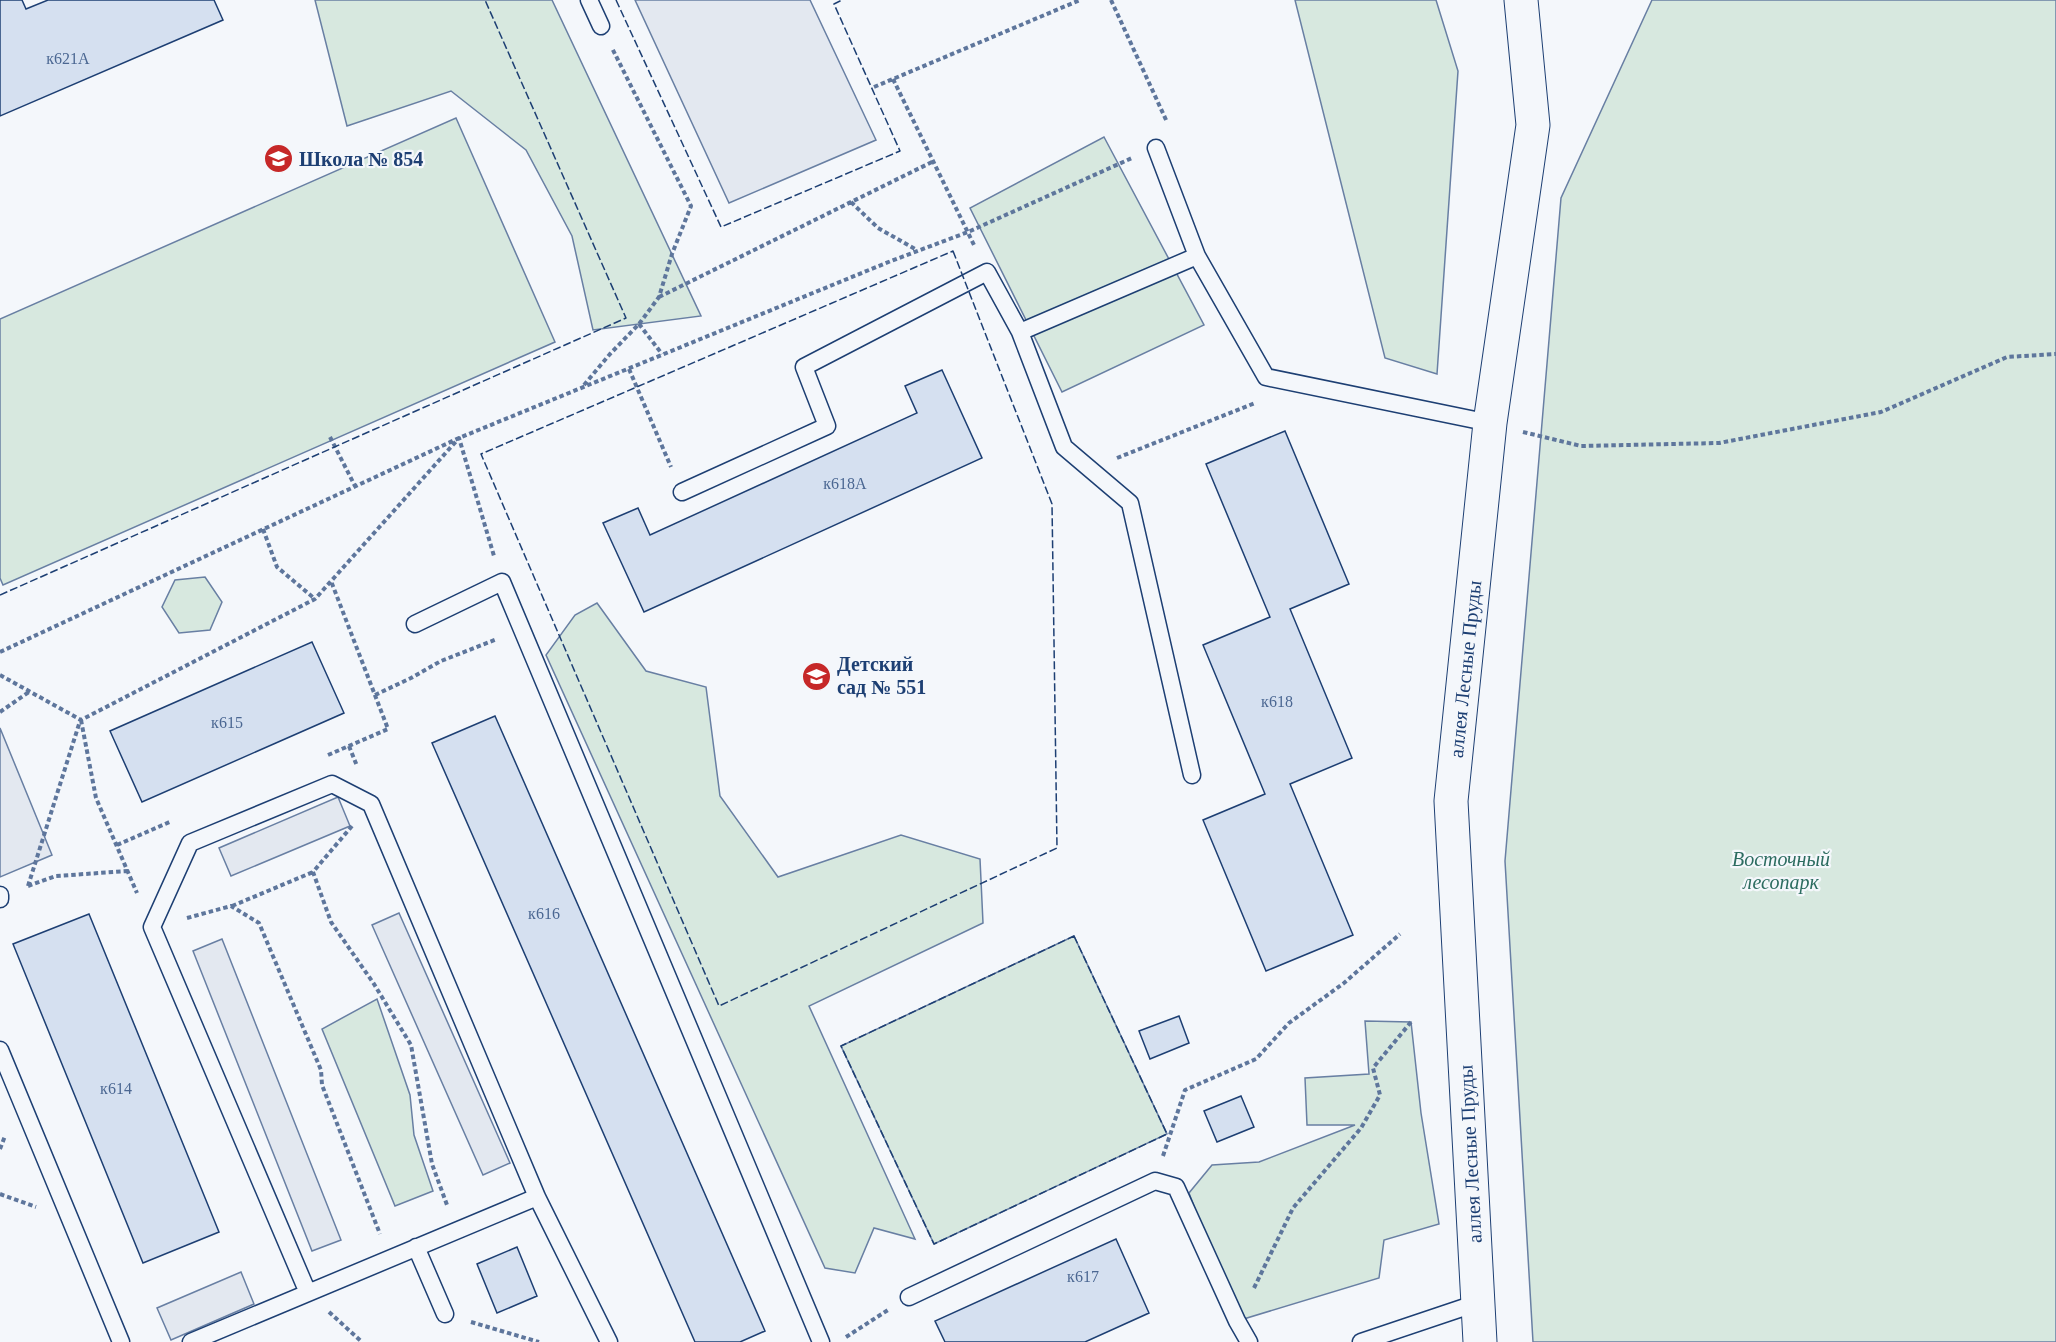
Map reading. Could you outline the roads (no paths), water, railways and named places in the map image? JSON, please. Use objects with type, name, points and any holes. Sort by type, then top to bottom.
[{"type":"street","name":"аллея Лесные Пруды","points":[[1480,1342],[1451,801],[1490,423],[1533,125],[1521,0]]},
{"type":"lane","points":[[589,0],[601,26]]},
{"type":"lane","points":[[1156,148],[1197,256],[1266,377],[1490,423]]},
{"type":"lane","points":[[1020,333],[1197,256]]},
{"type":"lane","points":[[682,492],[827,426],[804,367],[987,272],[1020,333],[1064,447],[1130,503],[1192,775]]},
{"type":"lane","points":[[415,624],[502,582],[821,1342]]},
{"type":"lane","points":[[308,1293],[152,927],[190,843],[332,784],[371,804],[537,1197],[609,1342]]},
{"type":"lane","points":[[0,1050],[121,1342]]},
{"type":"lane","points":[[909,1297],[1155,1181],[1176,1187],[1237,1321],[1249,1342]]},
{"type":"lane","points":[[190,1342],[226,1335],[308,1293],[537,1197]]},
{"type":"lane","points":[[416,1247],[445,1314]]},
{"type":"lane","points":[[1361,1342],[1477,1303]]},
{"type":"place","name":"Школа № 854","points":[[278,159]]},
{"type":"place","name":"Детский сад № 551","points":[[816,676]]},
{"type":"park label","name":"Восточный лесопарк","points":[[1781,870]]}]
